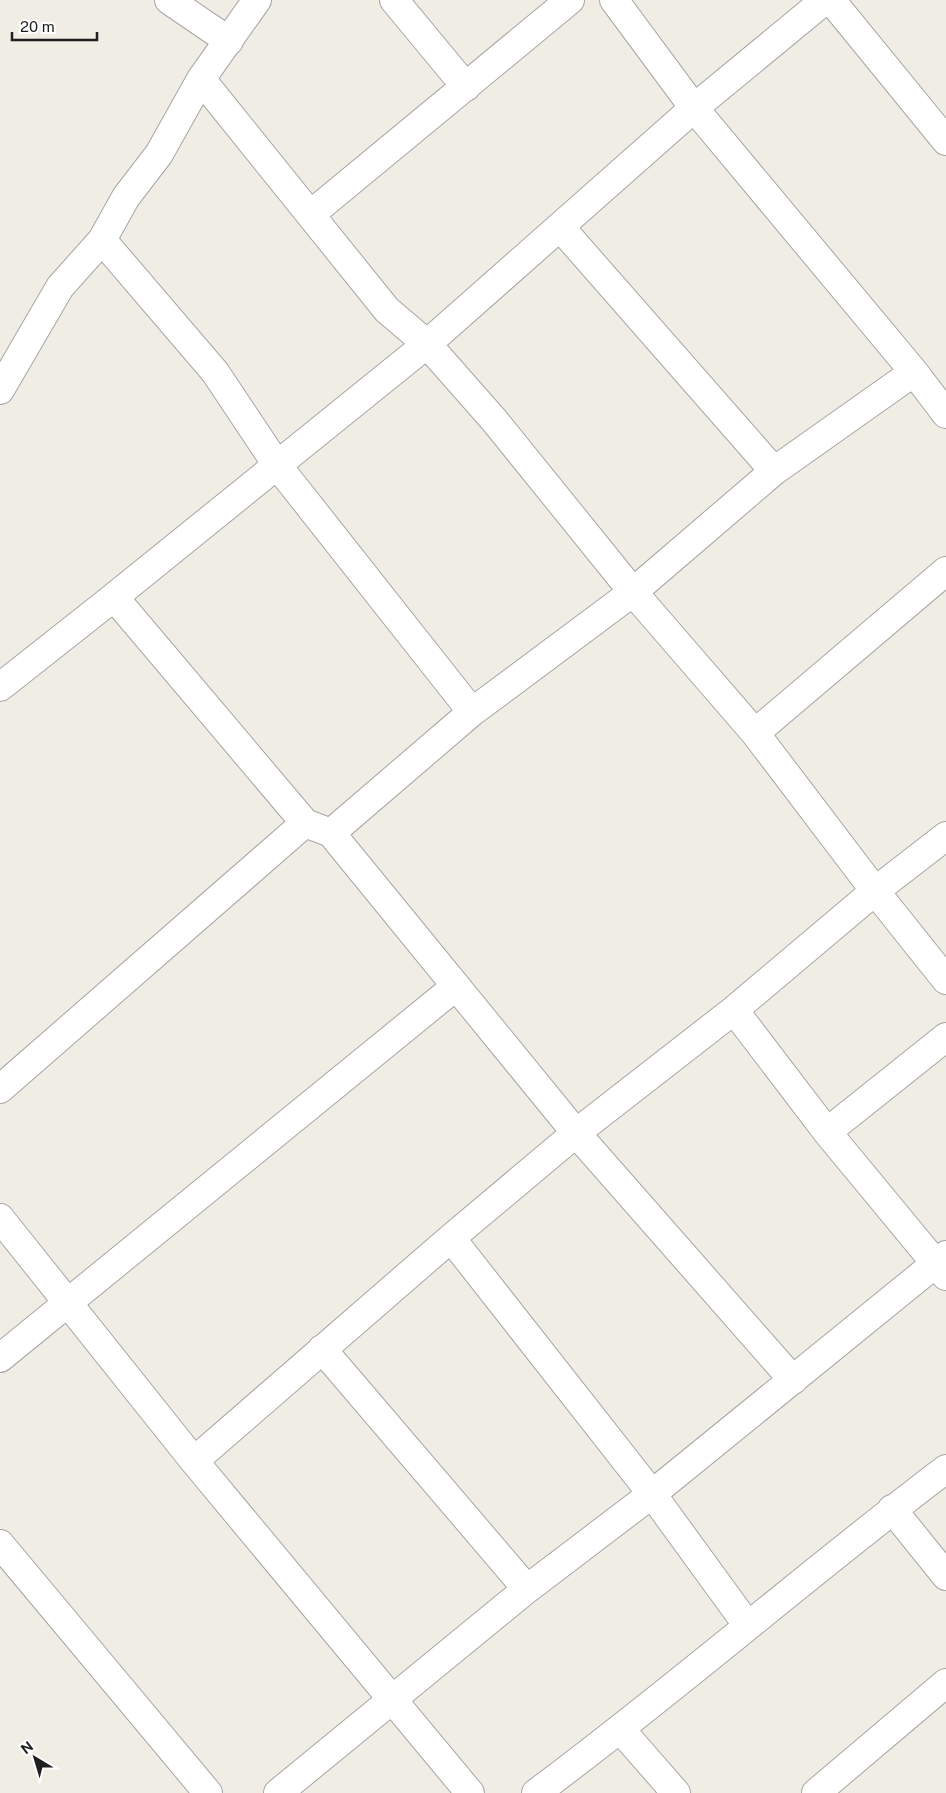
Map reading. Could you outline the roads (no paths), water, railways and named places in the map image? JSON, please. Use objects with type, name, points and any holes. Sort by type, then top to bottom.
[{"type":"street","points":[[170,0],[228,40]]},
{"type":"street","points":[[0,390],[60,287],[102,240],[126,198],[159,154],[201,79],[257,0]]},
{"type":"street","points":[[394,0],[466,87]]},
{"type":"street","points":[[312,214],[570,0]]},
{"type":"street","points":[[614,0],[694,108],[914,372],[946,414]]},
{"type":"street","points":[[0,687],[427,344],[562,228],[694,108],[825,0]]},
{"type":"street","points":[[831,0],[946,141]]},
{"type":"street","points":[[201,79],[312,214],[387,310],[427,344],[494,420],[633,592],[755,733],[875,891],[946,980]]},
{"type":"street","points":[[562,228],[774,471]]},
{"type":"street","points":[[102,240],[215,372],[277,465],[472,712]]},
{"type":"street","points":[[331,833],[472,712],[633,592],[774,471],[914,372]]},
{"type":"street","points":[[755,733],[946,570]]},
{"type":"street","points":[[114,597],[305,823],[331,833],[576,1133],[792,1380]]},
{"type":"street","points":[[0,1089],[305,823]]},
{"type":"street","points":[[194,1462],[322,1349],[576,1133],[734,1010],[875,891],[946,836]]},
{"type":"street","points":[[0,1358],[455,987]]},
{"type":"street","points":[[278,1793],[393,1701],[527,1589],[652,1494],[792,1380],[943,1265],[827,1132],[734,1010]]},
{"type":"street","points":[[827,1132],[946,1037]]},
{"type":"street","points":[[0,1218],[194,1462],[470,1793]]},
{"type":"street","points":[[451,1238],[652,1494],[748,1626]]},
{"type":"street","points":[[322,1349],[527,1589]]},
{"type":"street","points":[[536,1793],[621,1730],[892,1509],[946,1469]]},
{"type":"street","points":[[892,1509],[946,1576]]},
{"type":"street","points":[[0,1544],[208,1793]]},
{"type":"street","points":[[816,1793],[946,1683]]},
{"type":"street","points":[[621,1730],[676,1793]]}]
